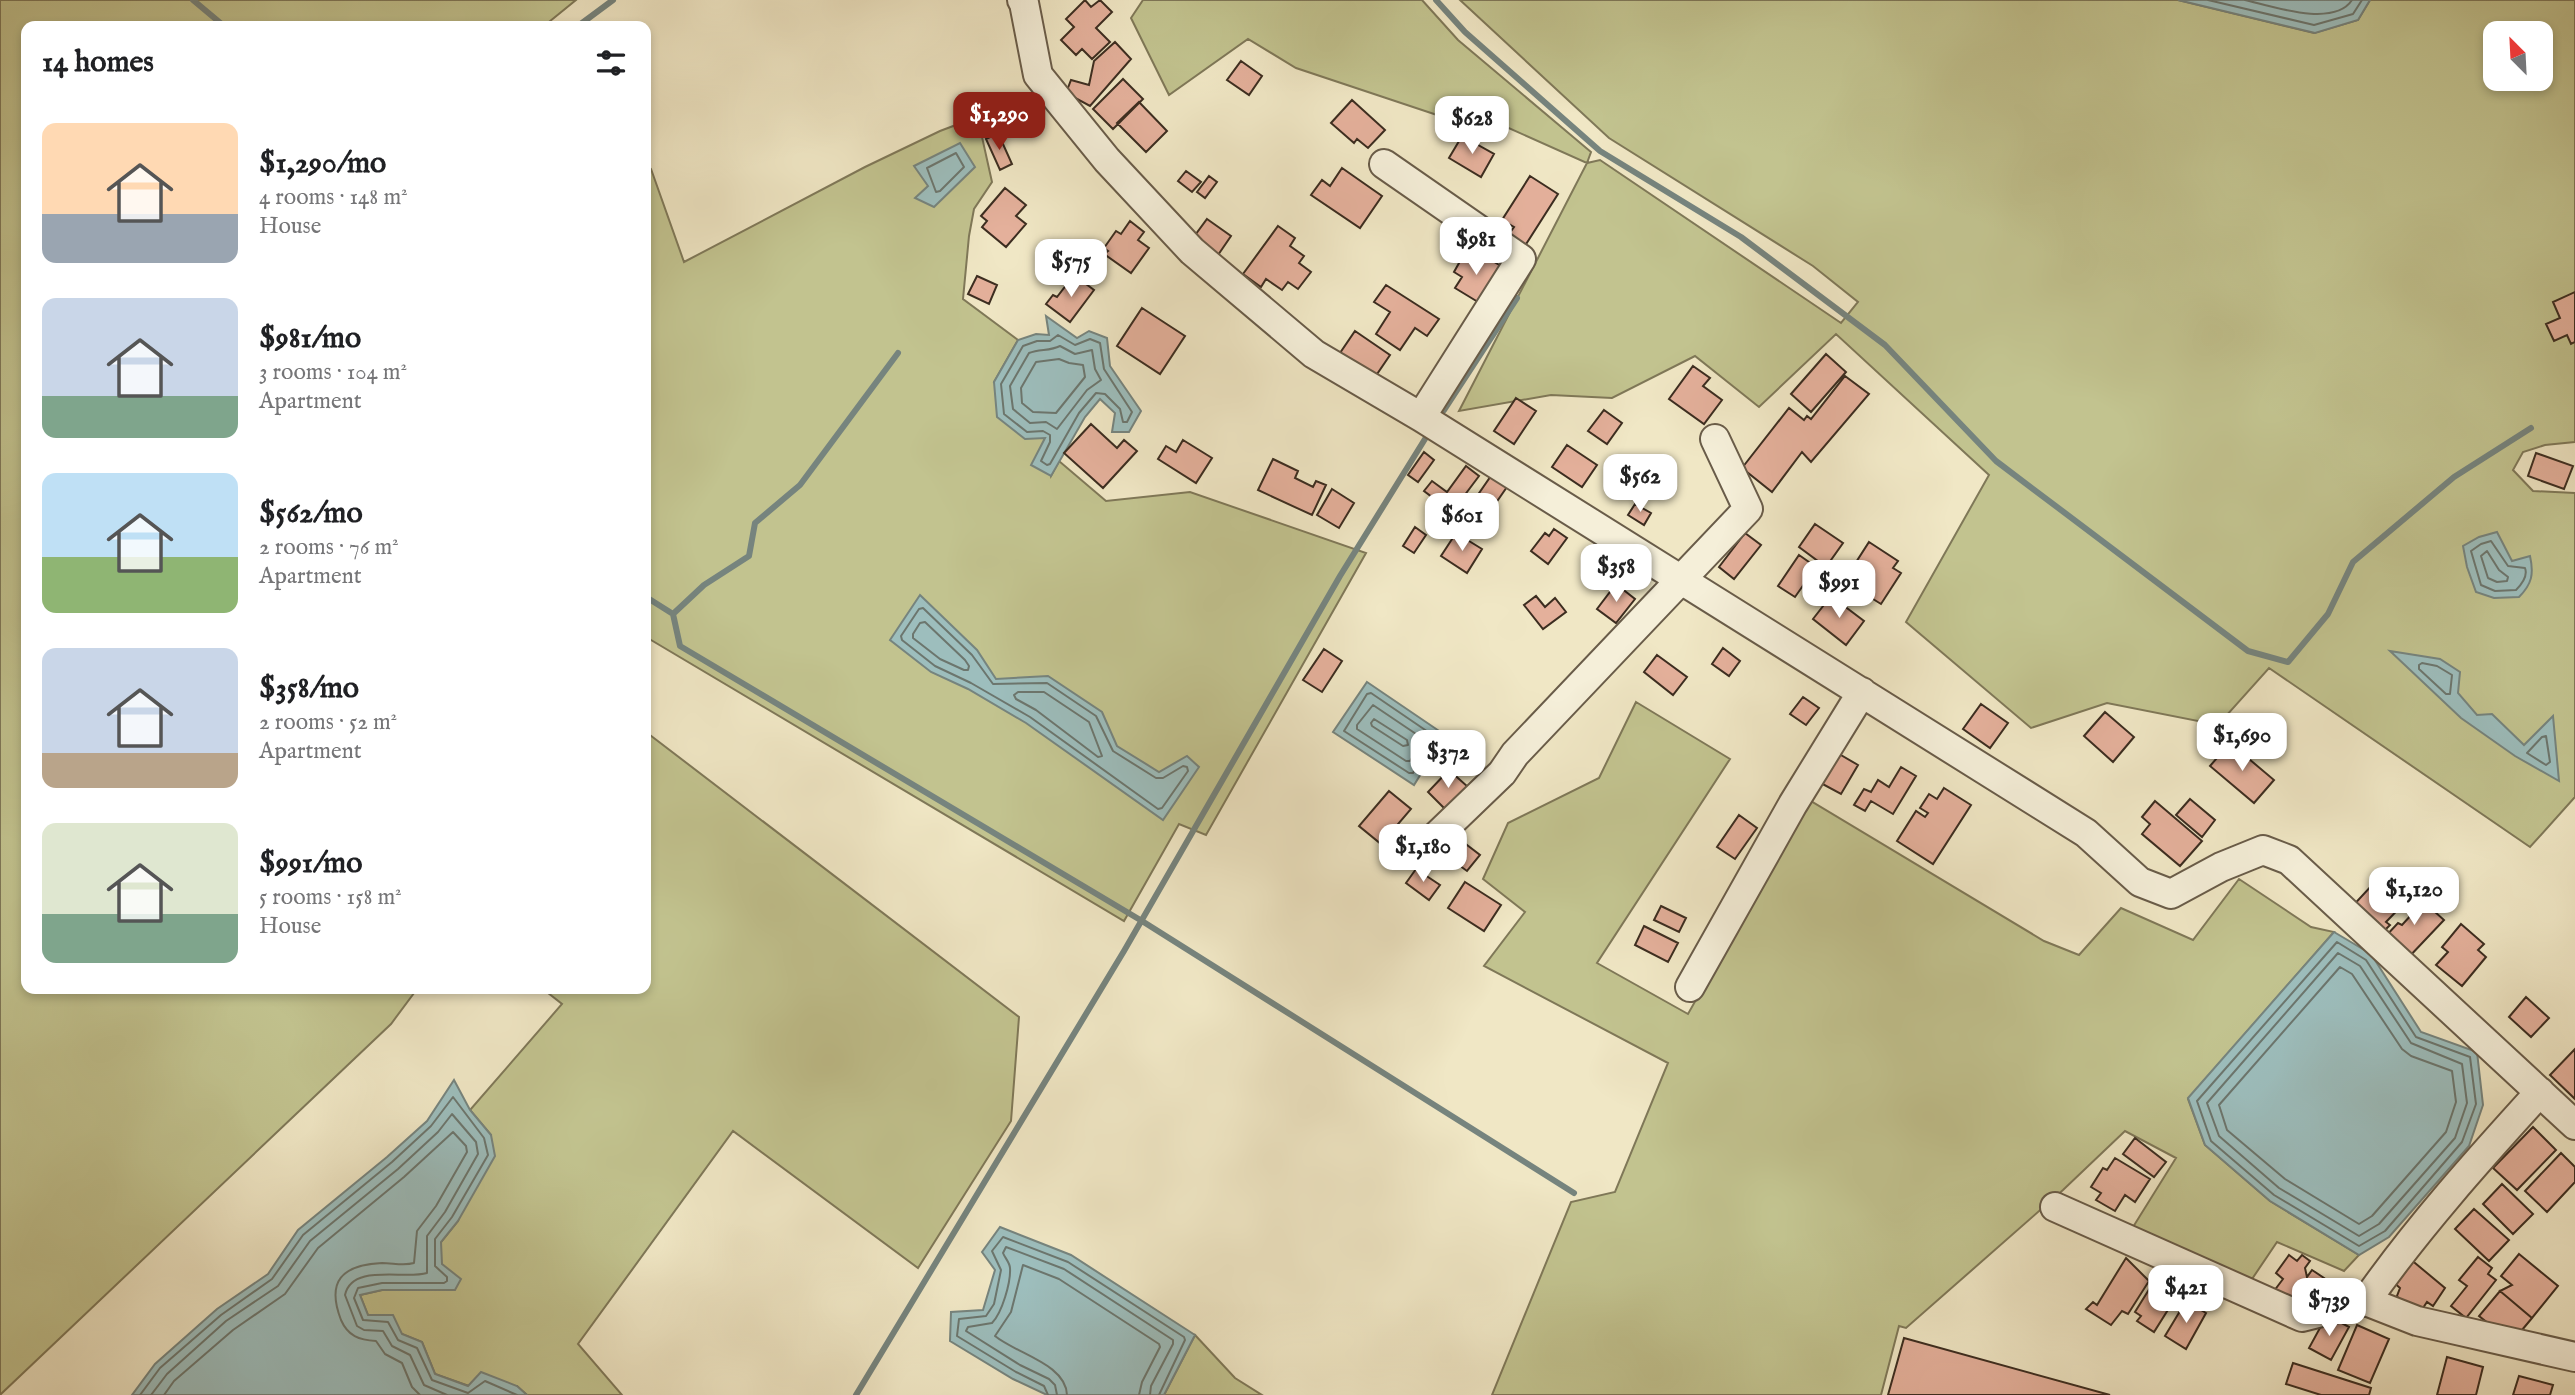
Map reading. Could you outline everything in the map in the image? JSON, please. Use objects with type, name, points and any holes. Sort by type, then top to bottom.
[{"type":"street","points":[[1030,4],[1038,75],[1107,160],[1192,251],[1314,354],[1421,417],[2086,832],[2140,882],[2171,894],[2221,867],[2263,850],[2289,860],[2575,1125]]},
{"type":"street","points":[[1384,164],[1521,260],[1421,417]]},
{"type":"street","points":[[1423,849],[1502,773],[1515,754],[1748,509],[1715,439]]},
{"type":"street","points":[[1690,987],[1793,804],[1862,692]]},
{"type":"street","points":[[2366,1301],[2389,1268],[2465,1176],[2540,1092]]},
{"type":"street","points":[[2055,1207],[2302,1317],[2366,1301],[2417,1321],[2575,1357]]},
{"type":"green space","points":[[0,0],[576,0],[550,21],[21,21],[21,994],[413,994],[391,1024],[0,1395]]},
{"type":"green space","points":[[1143,0],[1422,0],[1458,40],[1591,152],[1587,163],[1502,125],[1440,116],[1296,68],[1248,39],[1169,95],[1131,18]]},
{"type":"green space","points":[[1460,0],[2178,0],[2314,33],[2358,20],[2370,0],[2575,0],[2575,442],[2545,445],[2523,452],[2513,470],[2533,491],[2575,493],[2575,797],[2530,847],[2269,668],[2218,725],[2107,703],[2031,728],[1906,622],[1989,475],[1836,334],[1759,407],[1695,356],[1612,398],[1551,395],[1459,411],[1587,163],[1600,160],[1841,323],[1858,302],[1813,266],[1609,138]]},
{"type":"green space","points":[[1014,103],[980,128],[992,182],[974,209],[963,299],[1018,340],[994,382],[1045,437],[1051,476],[1059,461],[1106,501],[1190,492],[1366,553],[1206,835],[1179,824],[1124,921],[651,640],[651,169],[684,262],[865,167],[940,131]]},
{"type":"green space","points":[[1636,702],[1730,759],[1597,963],[1688,1014],[1809,800],[2044,941],[2079,955],[2121,908],[2193,940],[2239,879],[2311,927],[2334,932],[2188,1099],[2205,1145],[2270,1201],[2359,1255],[2344,1271],[2277,1242],[2250,1282],[2133,1227],[2176,1158],[2125,1131],[2063,1190],[1906,1328],[1899,1326],[1881,1395],[1492,1395],[1571,1202],[1615,1192],[1668,1063],[1484,966],[1525,912],[1483,879],[1508,823],[1599,778]]},
{"type":"green space","points":[[651,736],[1019,1017],[1011,1121],[918,1268],[733,1131],[578,1344],[622,1395],[527,1395],[517,1386],[469,1386],[435,1374],[422,1342],[368,1315],[360,1295],[382,1290],[431,1290],[441,1264],[441,1242],[458,1221],[491,1135],[470,1110],[562,1004],[549,994],[651,994]]},
{"type":"green space","points":[[1195,1335],[1235,1378],[1262,1395],[1164,1395]]},
{"type":"water","points":[[2178,0],[2370,0],[2358,20],[2315,33]]},
{"type":"water","points":[[960,143],[975,167],[934,207],[915,198],[928,186],[914,166]]},
{"type":"water","points":[[1046,316],[1077,338],[1089,331],[1107,338],[1110,366],[1141,411],[1129,432],[1112,432],[1115,413],[1100,399],[1085,417],[1051,476],[1031,465],[1045,438],[1025,439],[997,417],[994,382],[1018,340],[1036,334],[1049,335]]},
{"type":"water","points":[[2497,532],[2512,561],[2530,556],[2531,578],[2519,597],[2494,598],[2476,592],[2467,567],[2463,546],[2479,537]]},
{"type":"water","points":[[920,595],[977,650],[996,679],[1048,676],[1102,712],[1117,746],[1159,772],[1187,756],[1199,767],[1163,820],[1026,723],[968,689],[931,672],[890,640]]},
{"type":"water","points":[[2390,651],[2440,659],[2460,672],[2458,693],[2477,715],[2492,714],[2524,745],[2553,716],[2559,781],[2515,756],[2461,718]]},
{"type":"water","points":[[1367,682],[1445,735],[1414,785],[1333,732]]},
{"type":"water","points":[[2334,932],[2371,954],[2421,1032],[2477,1052],[2483,1105],[2469,1146],[2389,1237],[2359,1255],[2270,1201],[2205,1145],[2188,1098]]},
{"type":"water","points":[[454,1080],[470,1110],[491,1135],[495,1156],[458,1221],[441,1242],[442,1264],[461,1279],[455,1290],[382,1290],[360,1295],[368,1315],[393,1315],[402,1334],[422,1342],[435,1374],[468,1386],[481,1372],[517,1386],[527,1395],[132,1395],[155,1364],[217,1309],[268,1274],[298,1230],[427,1121]]},
{"type":"water","points":[[1000,1227],[1071,1255],[1195,1335],[1164,1395],[1047,1395],[1013,1379],[950,1341],[951,1312],[983,1310],[995,1270],[982,1252]]},
{"type":"building","points":[[1085,0],[1091,7],[1100,0],[1112,12],[1096,28],[1110,42],[1092,59],[1082,49],[1076,55],[1061,40],[1074,27],[1066,19]]},
{"type":"building","points":[[1115,42],[1131,59],[1090,106],[1066,93],[1071,80],[1089,85],[1094,61]]},
{"type":"building","points":[[1241,61],[1262,76],[1249,95],[1227,80]]},
{"type":"building","points":[[1123,79],[1143,99],[1113,129],[1093,109]]},
{"type":"building","points":[[1352,100],[1385,130],[1368,148],[1357,139],[1354,143],[1331,123]]},
{"type":"building","points":[[1139,102],[1167,131],[1146,152],[1117,123]]},
{"type":"building","points":[[998,133],[1012,164],[1000,170],[986,139]]},
{"type":"building","points":[[1462,136],[1494,154],[1481,177],[1449,158]]},
{"type":"building","points":[[1342,168],[1382,196],[1360,228],[1311,195],[1322,180],[1330,186]]},
{"type":"building","points":[[1186,171],[1201,182],[1192,192],[1178,181]]},
{"type":"building","points":[[1209,176],[1217,182],[1205,198],[1197,192]]},
{"type":"building","points":[[1530,176],[1558,194],[1523,249],[1506,238],[1514,227],[1502,220]]},
{"type":"building","points":[[1005,188],[1026,205],[1016,216],[1026,224],[1006,247],[982,227],[987,221],[981,216]]},
{"type":"building","points":[[1207,219],[1231,236],[1218,255],[1193,238]]},
{"type":"building","points":[[1130,221],[1144,232],[1138,240],[1149,248],[1131,273],[1104,254],[1108,251],[1104,248],[1116,231],[1121,234]]},
{"type":"building","points":[[1278,226],[1295,238],[1290,246],[1304,256],[1299,263],[1311,272],[1298,289],[1288,282],[1282,290],[1266,279],[1261,287],[1243,274]]},
{"type":"building","points":[[1463,256],[1478,265],[1484,256],[1501,266],[1478,302],[1455,288],[1462,277],[1454,272]]},
{"type":"building","points":[[1074,275],[1094,290],[1070,322],[1046,304],[1053,295],[1057,297]]},
{"type":"building","points":[[977,276],[997,285],[989,304],[968,294]]},
{"type":"building","points":[[1386,285],[1439,319],[1427,336],[1415,328],[1400,350],[1376,334],[1390,312],[1374,302]]},
{"type":"building","points":[[2575,292],[2575,342],[2571,344],[2567,335],[2554,341],[2546,324],[2560,318],[2553,302]]},
{"type":"building","points":[[1142,308],[1185,336],[1160,374],[1117,346]]},
{"type":"building","points":[[1355,331],[1390,355],[1375,377],[1340,353]]},
{"type":"building","points":[[1826,354],[1846,372],[1811,412],[1791,394]]},
{"type":"building","points":[[1693,366],[1710,378],[1703,386],[1722,400],[1704,424],[1669,399]]},
{"type":"building","points":[[1845,376],[1869,394],[1811,462],[1802,452],[1772,492],[1742,468],[1789,408],[1804,420],[1807,416],[1811,419]]},
{"type":"building","points":[[1516,398],[1536,411],[1514,444],[1494,431]]},
{"type":"building","points":[[1604,410],[1622,423],[1607,444],[1588,431]]},
{"type":"building","points":[[1091,424],[1117,448],[1124,440],[1137,451],[1103,488],[1064,453]]},
{"type":"building","points":[[1183,440],[1212,458],[1196,483],[1158,459],[1166,446],[1176,452]]},
{"type":"building","points":[[1567,445],[1597,465],[1582,487],[1552,467]]},
{"type":"building","points":[[1424,452],[1434,460],[1418,482],[1408,475]]},
{"type":"building","points":[[2536,453],[2573,466],[2564,489],[2528,476]]},
{"type":"building","points":[[1273,459],[1298,471],[1295,478],[1313,487],[1316,481],[1326,485],[1312,515],[1258,490]]},
{"type":"building","points":[[1466,466],[1479,476],[1452,512],[1424,491],[1432,481],[1447,492]]},
{"type":"building","points":[[1493,473],[1509,484],[1491,510],[1475,499]]},
{"type":"building","points":[[1332,489],[1354,503],[1339,528],[1317,515]]},
{"type":"building","points":[[1635,504],[1651,513],[1644,525],[1628,515]]},
{"type":"building","points":[[1815,524],[1843,543],[1826,567],[1799,547]]},
{"type":"building","points":[[1415,527],[1426,535],[1414,553],[1403,546]]},
{"type":"building","points":[[1554,529],[1567,538],[1548,564],[1531,551],[1545,533],[1549,536]]},
{"type":"building","points":[[1456,533],[1482,549],[1467,573],[1441,556]]},
{"type":"building","points":[[1745,533],[1761,545],[1734,579],[1719,567]]},
{"type":"building","points":[[1869,542],[1898,561],[1893,568],[1901,573],[1881,604],[1844,581]]},
{"type":"building","points":[[1799,555],[1816,567],[1795,597],[1778,586]]},
{"type":"building","points":[[1616,584],[1635,599],[1616,623],[1597,609]]},
{"type":"building","points":[[1536,596],[1545,607],[1555,598],[1566,612],[1543,629],[1524,605]]},
{"type":"building","points":[[1831,596],[1864,621],[1846,645],[1813,619]]},
{"type":"building","points":[[1723,648],[1740,661],[1729,676],[1712,664]]},
{"type":"building","points":[[1324,649],[1342,661],[1322,692],[1303,680]]},
{"type":"building","points":[[1657,655],[1687,677],[1673,695],[1644,672]]},
{"type":"building","points":[[1803,697],[1819,708],[1806,725],[1790,714]]},
{"type":"building","points":[[1981,704],[2008,723],[1990,748],[1963,729]]},
{"type":"building","points":[[2105,712],[2134,737],[2113,762],[2084,736]]},
{"type":"building","points":[[2230,743],[2274,780],[2254,803],[2210,766]]},
{"type":"building","points":[[1834,751],[1858,765],[1841,794],[1817,781]]},
{"type":"building","points":[[1901,767],[1916,776],[1893,814],[1871,801],[1865,811],[1854,805],[1864,789],[1871,792],[1878,780],[1889,787]]},
{"type":"building","points":[[1449,770],[1468,787],[1446,810],[1428,792]]},
{"type":"building","points":[[1944,788],[1971,805],[1933,864],[1897,841],[1916,811],[1925,817],[1928,813],[1920,808],[1929,794],[1937,799]]},
{"type":"building","points":[[1389,791],[1411,809],[1381,844],[1359,826]]},
{"type":"building","points":[[2190,799],[2215,820],[2202,837],[2176,815]]},
{"type":"building","points":[[2155,801],[2202,841],[2180,866],[2142,834],[2150,824],[2142,817]]},
{"type":"building","points":[[1739,815],[1757,828],[1735,859],[1717,847]]},
{"type":"building","points":[[1454,835],[1480,855],[1467,871],[1441,852]]},
{"type":"building","points":[[1416,869],[1440,885],[1429,900],[1406,883]]},
{"type":"building","points":[[2399,869],[2404,873],[2407,870],[2414,876],[2406,885],[2414,893],[2386,922],[2390,925],[2379,936],[2349,910],[2373,884],[2377,887],[2389,873],[2393,876]]},
{"type":"building","points":[[1465,882],[1501,905],[1484,931],[1448,908]]},
{"type":"building","points":[[2414,893],[2444,920],[2407,959],[2384,938],[2398,923],[2402,925],[2413,913],[2403,905]]},
{"type":"building","points":[[1661,906],[1686,918],[1679,932],[1654,920]]},
{"type":"building","points":[[2461,924],[2484,944],[2478,950],[2486,957],[2462,986],[2436,965],[2448,952],[2442,947]]},
{"type":"building","points":[[1644,926],[1678,943],[1668,962],[1635,945]]},
{"type":"building","points":[[2526,997],[2549,1018],[2531,1037],[2509,1017]]},
{"type":"building","points":[[2575,1049],[2575,1099],[2550,1075]]},
{"type":"building","points":[[2533,1127],[2556,1150],[2517,1190],[2493,1168]]},
{"type":"building","points":[[2135,1138],[2166,1162],[2154,1177],[2123,1154]]},
{"type":"building","points":[[2561,1153],[2575,1167],[2575,1182],[2547,1212],[2525,1191]]},
{"type":"building","points":[[2115,1158],[2150,1179],[2135,1202],[2125,1195],[2115,1211],[2096,1200],[2101,1193],[2091,1187],[2103,1168],[2107,1170]]},
{"type":"building","points":[[2502,1184],[2533,1214],[2513,1234],[2483,1204]]},
{"type":"building","points":[[2474,1209],[2509,1240],[2489,1261],[2455,1229]]},
{"type":"building","points":[[2519,1254],[2558,1286],[2532,1318],[2500,1291],[2512,1285],[2501,1276]]},
{"type":"building","points":[[2289,1255],[2297,1261],[2302,1255],[2310,1261],[2305,1268],[2307,1277],[2312,1270],[2324,1278],[2301,1310],[2274,1291],[2283,1279],[2276,1273]]},
{"type":"building","points":[[2478,1257],[2492,1268],[2488,1274],[2496,1280],[2466,1318],[2451,1306],[2467,1286],[2459,1280]]},
{"type":"building","points":[[2126,1258],[2149,1281],[2128,1314],[2122,1311],[2111,1325],[2086,1309],[2093,1302],[2097,1305]]},
{"type":"building","points":[[2409,1258],[2445,1288],[2433,1306],[2427,1302],[2421,1311],[2404,1308],[2397,1296],[2400,1288],[2391,1280]]},
{"type":"building","points":[[2158,1275],[2181,1289],[2154,1332],[2137,1321],[2141,1316],[2135,1312]]},
{"type":"building","points":[[2500,1291],[2532,1318],[2512,1342],[2479,1316]]},
{"type":"building","points":[[2186,1301],[2206,1313],[2186,1349],[2165,1336]]},
{"type":"building","points":[[2327,1315],[2349,1327],[2331,1360],[2309,1348]]},
{"type":"building","points":[[2357,1325],[2389,1339],[2370,1383],[2338,1370]]},
{"type":"building","points":[[1904,1338],[2110,1395],[1888,1395]]},
{"type":"building","points":[[2447,1357],[2483,1367],[2476,1395],[2437,1395]]},
{"type":"building","points":[[2293,1363],[2371,1388],[2369,1395],[2321,1395],[2286,1384]]},
{"type":"building","points":[[2519,1376],[2553,1385],[2550,1395],[2513,1395]]},
{"type":"waterway","points":[[193,0],[218,21]]},
{"type":"waterway","points":[[585,21],[613,0]]},
{"type":"waterway","points":[[1436,0],[1465,32],[1600,151],[1741,237],[1885,345],[1996,461],[2248,651],[2288,662],[2328,614],[2353,562],[2454,477],[2531,428]]},
{"type":"waterway","points":[[1444,410],[1517,298]]},
{"type":"waterway","points":[[673,614],[704,585],[749,556],[755,523],[800,485],[898,353]]},
{"type":"waterway","points":[[856,1395],[1124,951],[1340,576],[1425,439]]},
{"type":"waterway","points":[[651,600],[673,614],[680,646],[1142,921],[1574,1193]]}]
